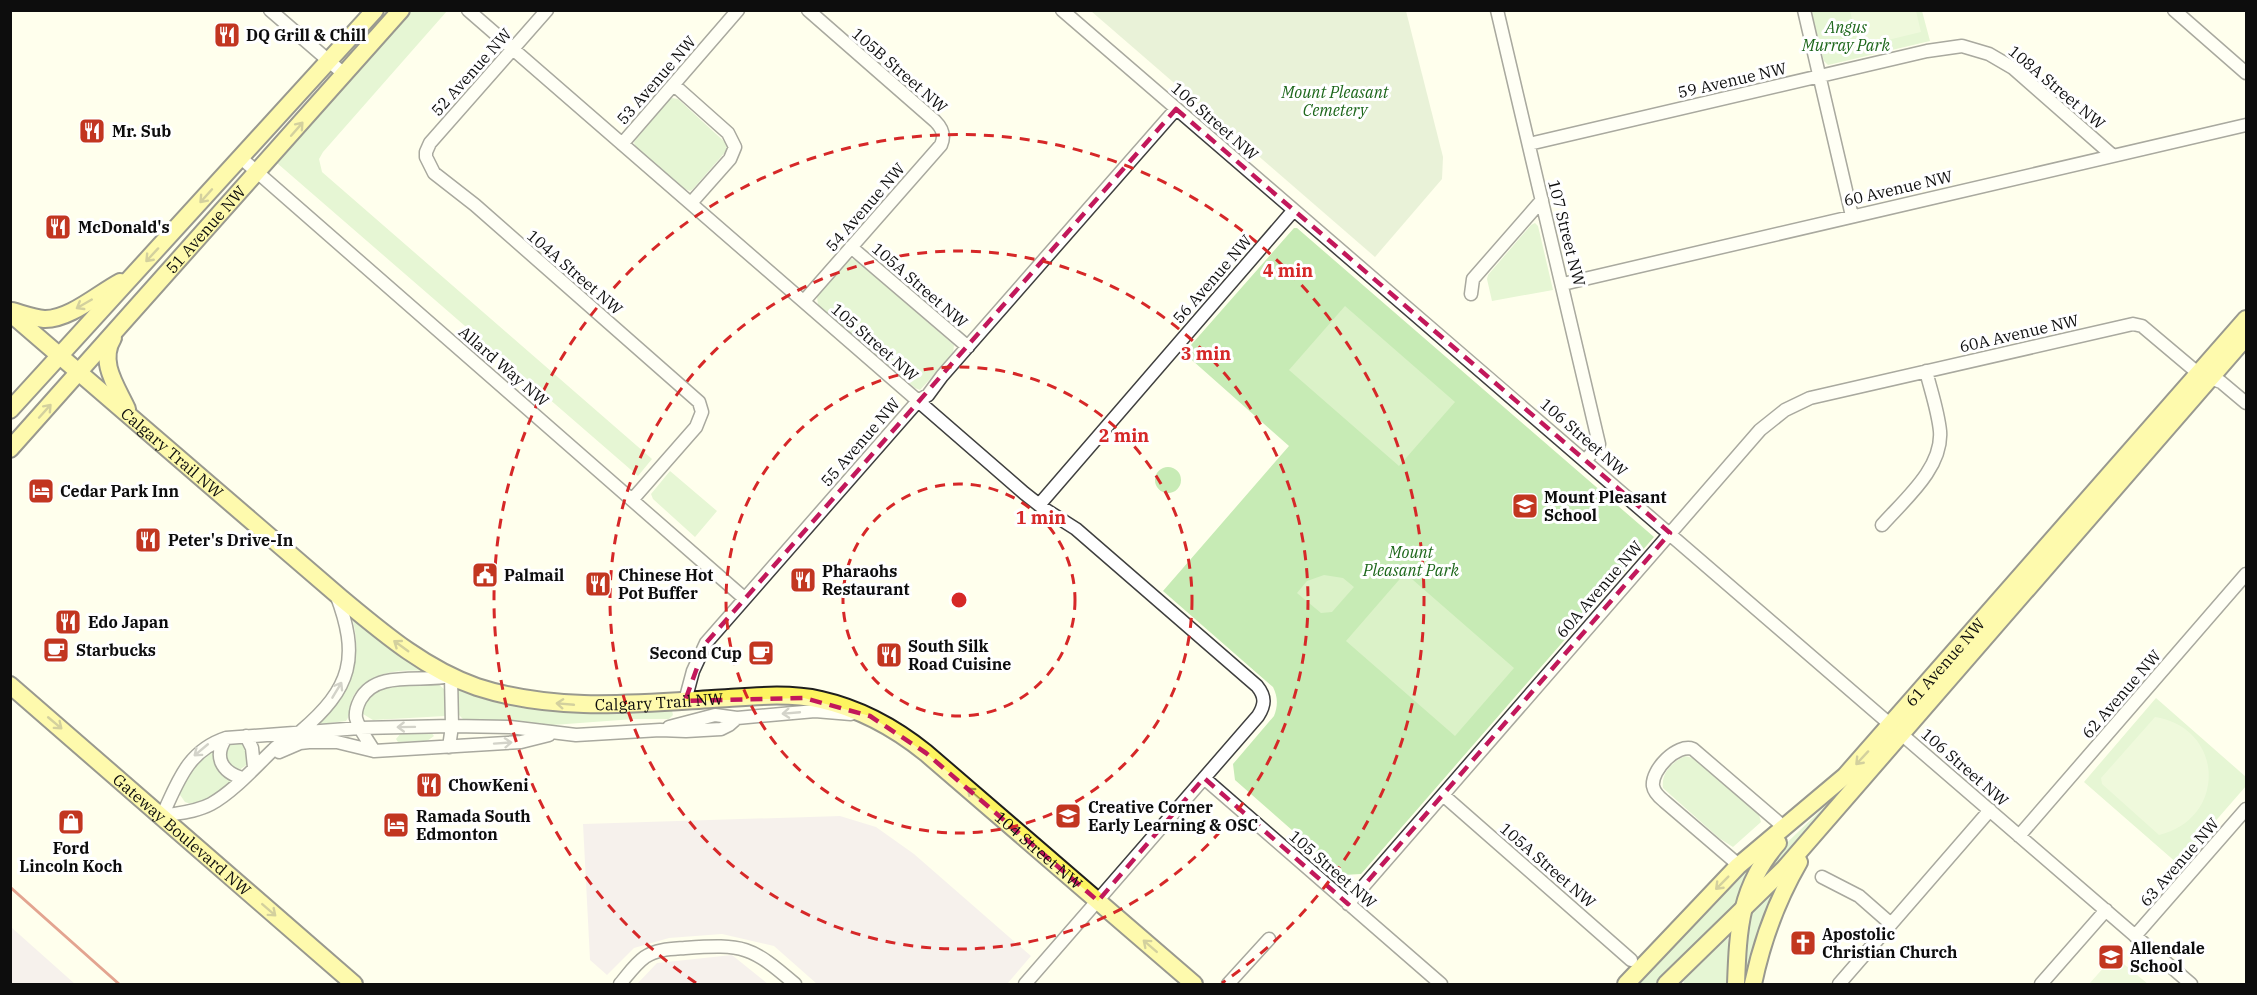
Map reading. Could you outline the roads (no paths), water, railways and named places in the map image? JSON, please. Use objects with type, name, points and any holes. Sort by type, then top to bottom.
[{"type":"main road","name":"51 Avenue NW","points":[[10,410],[330,62],[375,10]]},
{"type":"main road","name":"51 Avenue NW","points":[[10,449],[401,10]]},
{"type":"main road","points":[[10,312],[43,318],[59,316],[134,274]]},
{"type":"main road","name":"Calgary Trail NW","points":[[10,312],[336,593],[398,644],[451,676],[477,687],[503,694],[560,704],[609,705],[749,697],[804,698],[828,702],[874,719]]},
{"type":"main road","name":"61 Avenue NW","points":[[1666,984],[1742,912],[1825,823],[1896,729],[2204,376],[2247,319]]},
{"type":"main road","points":[[123,324],[110,344],[107,362],[130,415]]},
{"type":"main road","name":"61 Avenue NW","points":[[2204,376],[2247,337]]},
{"type":"main road","name":"Gateway Boulevard NW","points":[[10,685],[354,984]]},
{"type":"main road","name":"104 Street NW","points":[[874,719],[903,735],[926,753],[1194,984]]},
{"type":"main road","name":"61 Avenue NW","points":[[1626,984],[1738,866],[1830,790],[1896,729]]},
{"type":"main road","points":[[1736,984],[1738,928],[1749,886],[1768,853],[1830,790]]},
{"type":"main road","points":[[1753,984],[1767,931],[1782,895],[1805,852],[1825,823]]},
{"type":"street","points":[[270,10],[344,74]]},
{"type":"street","name":"105 Street NW","points":[[468,10],[1039,505],[1076,529],[1257,686],[1264,704],[1258,716],[1204,778],[1441,984]]},
{"type":"street","name":"52 Avenue NW","points":[[426,157],[430,143],[547,10]]},
{"type":"street","name":"53 Avenue NW","points":[[622,144],[738,10]]},
{"type":"street","name":"105B Street NW","points":[[808,10],[935,121],[942,131]]},
{"type":"street","name":"106 Street NW","points":[[1062,10],[2192,984]]},
{"type":"street","name":"107 Street NW","points":[[1497,10],[1599,444],[1586,460]]},
{"type":"street","points":[[1804,10],[1852,216]]},
{"type":"street","points":[[2174,10],[2246,74]]},
{"type":"street","name":"59 Avenue NW","points":[[1528,144],[1927,51],[1962,46],[1978,49]]},
{"type":"street","name":"108A Street NW","points":[[1978,49],[2013,68],[2112,155]]},
{"type":"street","points":[[674,85],[728,133],[734,142],[734,151],[730,159],[691,203]]},
{"type":"street","name":"55 Avenue NW","points":[[685,701],[693,671],[703,648],[744,598],[918,401],[928,395],[1176,109]]},
{"type":"street","name":"60 Avenue NW","points":[[1563,284],[2245,123]]},
{"type":"street","name":"54 Avenue NW","points":[[804,301],[941,146],[942,131]]},
{"type":"street","name":"104A Street NW","points":[[426,157],[434,172],[475,205],[695,398],[702,412],[696,427],[632,500]]},
{"type":"street","name":"Allard Way NW","points":[[241,158],[744,598]]},
{"type":"street","points":[[1471,294],[1473,279],[1542,200]]},
{"type":"street","name":"56 Avenue NW","points":[[1039,505],[1293,211]]},
{"type":"street","name":"105A Street NW","points":[[851,247],[968,347]]},
{"type":"street","name":"60A Avenue NW","points":[[1348,904],[1760,430],[1785,410],[1810,398],[2133,324],[2145,329],[2204,376]]},
{"type":"street","points":[[1882,525],[1931,468],[1939,448],[1939,425],[1926,371]]},
{"type":"street","points":[[2204,376],[2221,382],[2247,403]]},
{"type":"street","name":"62 Avenue NW","points":[[2019,836],[2247,574]]},
{"type":"street","name":"Calgary Trail NW","points":[[162,816],[196,810],[210,804],[284,741],[298,733],[334,696],[340,687],[351,654],[349,633],[336,593]]},
{"type":"street","points":[[449,747],[452,726],[451,676]]},
{"type":"street","name":"Calgary Trail NW","points":[[360,728],[356,718],[356,706],[372,687],[393,680],[439,679],[451,676]]},
{"type":"street","name":"Calgary Trail NW","points":[[298,733],[360,728],[452,726],[510,727],[576,735],[660,730],[686,731],[721,729],[737,718],[815,711],[874,719]]},
{"type":"street","points":[[360,728],[374,751]]},
{"type":"street","points":[[162,816],[181,776],[192,759],[208,744],[226,738],[298,733]]},
{"type":"street","name":"Calgary Trail NW","points":[[257,764],[285,748],[300,743],[337,742],[374,751],[521,742],[556,733]]},
{"type":"street","points":[[246,736],[257,764]]},
{"type":"street","points":[[226,738],[221,747],[220,759],[227,771],[242,778]]},
{"type":"street","points":[[1734,861],[1654,791],[1656,773],[1672,753],[1684,747],[1694,748],[1778,822]]},
{"type":"street","points":[[1025,984],[1204,778]]},
{"type":"street","name":"105A Street NW","points":[[1443,795],[1631,960]]},
{"type":"street","name":"63 Avenue NW","points":[[2135,936],[2247,809]]},
{"type":"street","points":[[1839,984],[1990,810]]},
{"type":"street","points":[[1822,877],[1859,896],[1891,924]]},
{"type":"street","points":[[2041,984],[2106,910]]},
{"type":"street","points":[[1228,984],[1269,939]]},
{"type":"street","points":[[620,984],[642,959],[650,954],[666,949],[724,946],[740,948],[764,958],[795,984]]},
{"type":"railway","points":[[10,887],[119,984]]},
{"type":"place","name":"DQ Grill & Chill","points":[[227,35]]},
{"type":"place","name":"Mr. Sub","points":[[92,131]]},
{"type":"place","name":"McDonald's","points":[[58,227]]},
{"type":"place","name":"Cedar Park Inn","points":[[41,491]]},
{"type":"place","name":"Mount Pleasant School","points":[[1525,506]]},
{"type":"place","name":"Peter's Drive-In","points":[[148,540]]},
{"type":"place","name":"Palmail","points":[[485,575]]},
{"type":"place","name":"Pharaohs Restaurant","points":[[803,580]]},
{"type":"place","name":"Chinese Hot Pot Buffer","points":[[598,584]]},
{"type":"place","name":"Edo Japan","points":[[68,622]]},
{"type":"place","name":"Starbucks","points":[[56,650]]},
{"type":"place","name":"Second Cup","points":[[761,653]]},
{"type":"place","name":"South Silk Road Cuisine","points":[[889,655]]},
{"type":"place","name":"ChowKeni","points":[[429,785]]},
{"type":"place","name":"Creative Corner Early Learning & OSC","points":[[1068,816]]},
{"type":"place","name":"Ford Lincoln Koch","points":[[71,822]]},
{"type":"place","name":"Ramada South Edmonton","points":[[396,825]]},
{"type":"place","name":"Apostolic Christian Church","points":[[1803,943]]},
{"type":"place","name":"Allendale School","points":[[2111,957]]},
{"type":"park label","name":"Angus Murray Park","points":[[1846,36]]},
{"type":"park label","name":"Mount Pleasant Cemetery","points":[[1335,101]]},
{"type":"park label","name":"Mount Pleasant Park","points":[[1411,561]]}]
